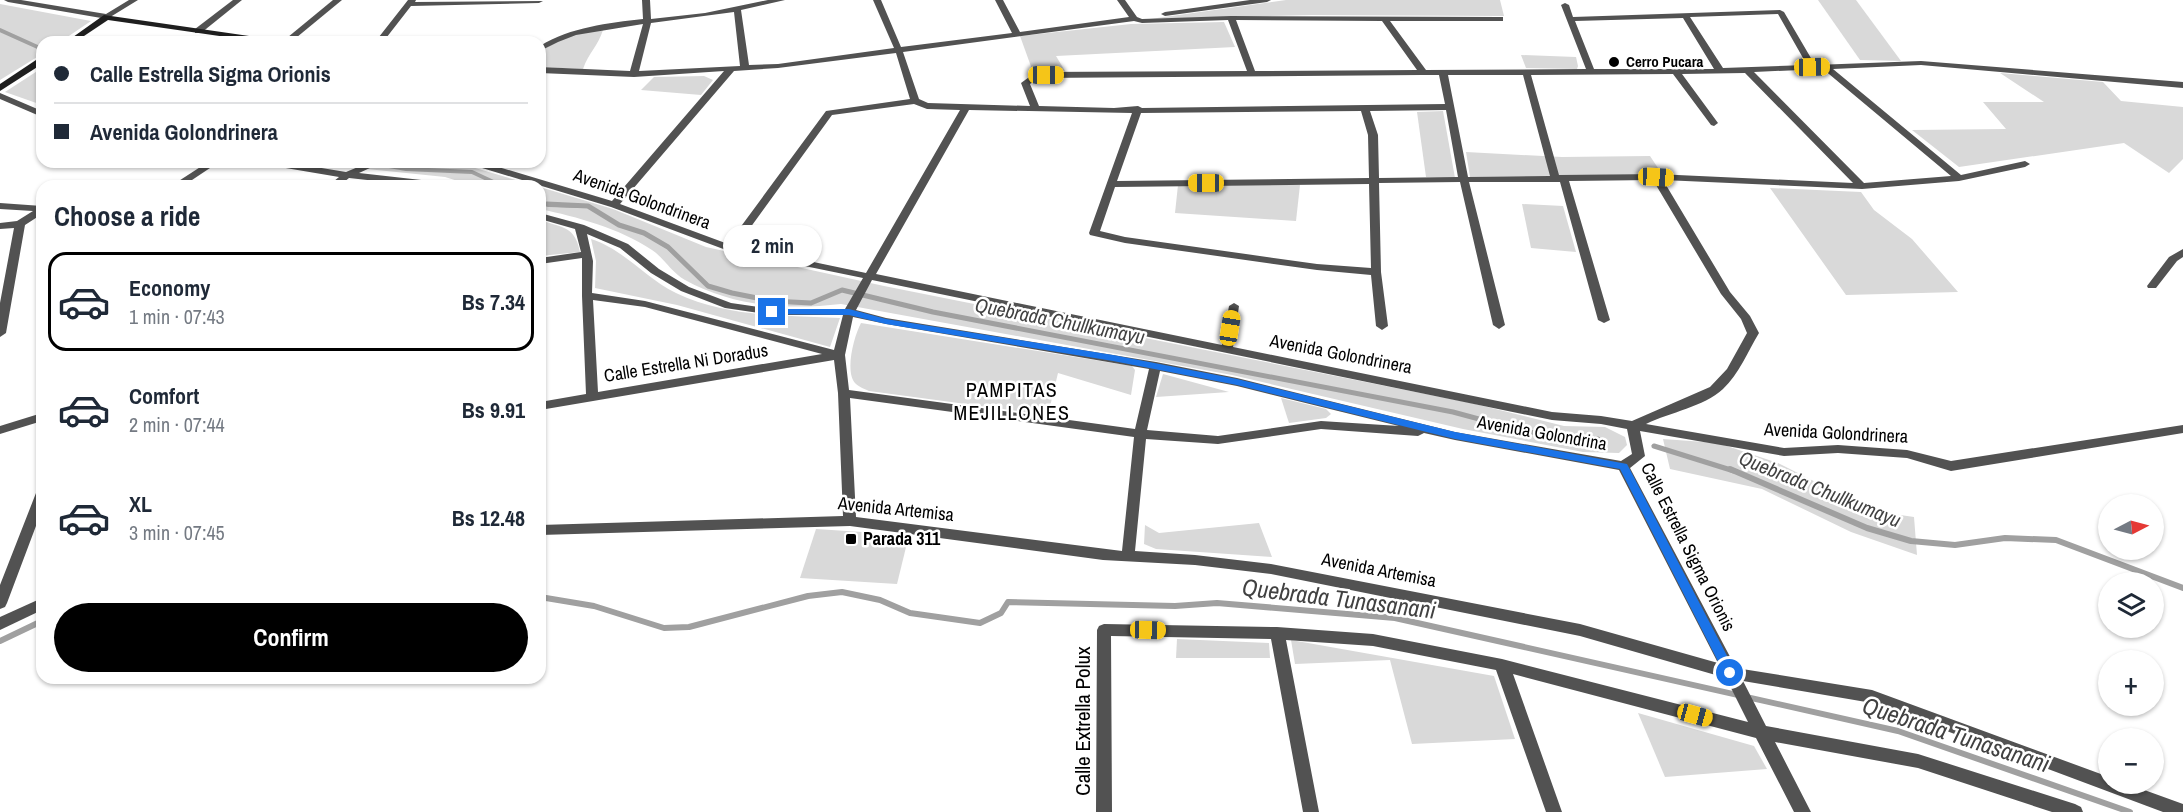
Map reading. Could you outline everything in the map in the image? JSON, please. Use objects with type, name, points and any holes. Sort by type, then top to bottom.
[{"type":"street","points":[[8,0],[234,36]]},
{"type":"street","points":[[81,36],[134,0]]},
{"type":"street","points":[[198,31],[238,0]]},
{"type":"street","points":[[293,36],[338,0]]},
{"type":"street","points":[[634,74],[647,23],[646,0]]},
{"type":"street","points":[[546,45],[554,39],[578,31],[647,23],[737,9],[756,2],[782,0]]},
{"type":"street","points":[[877,0],[899,51],[915,101]]},
{"type":"street","points":[[999,0],[1017,34]]},
{"type":"street","points":[[1121,0],[1134,19],[1142,21],[1231,18],[1500,19]]},
{"type":"street","points":[[546,70],[634,74],[745,69],[899,51],[1134,19],[1244,1],[1267,0]]},
{"type":"street","points":[[384,36],[410,2],[539,1]]},
{"type":"street","points":[[1565,5],[1591,72]]},
{"type":"street","points":[[737,9],[745,69]]},
{"type":"street","points":[[1571,19],[1780,12],[1812,67]]},
{"type":"street","points":[[1685,15],[1720,71]]},
{"type":"street","points":[[1231,18],[1252,74]]},
{"type":"street","points":[[1386,19],[1424,74]]},
{"type":"street","points":[[1036,109],[1025,83],[1036,75],[1676,72],[1921,63],[2183,85]]},
{"type":"street","points":[[0,88],[36,64]]},
{"type":"street","points":[[1824,66],[1959,178]]},
{"type":"street","points":[[614,205],[730,70]]},
{"type":"street","points":[[1748,70],[1862,186]]},
{"type":"street","points":[[1526,72],[1604,320]]},
{"type":"street","points":[[1676,72],[1714,123]]},
{"type":"street","points":[[1443,73],[1464,181],[1499,325]]},
{"type":"street","points":[[0,96],[36,111]]},
{"type":"street","points":[[730,248],[829,113],[915,101],[927,106],[1036,109],[1449,107]]},
{"type":"street","points":[[850,521],[844,393],[839,355],[849,312],[966,107]]},
{"type":"street","points":[[1365,108],[1372,135],[1376,272],[1382,326]]},
{"type":"street","points":[[1138,109],[1094,233],[1125,240],[1317,267],[1376,272]]},
{"type":"street","points":[[1111,184],[1656,177],[1862,186],[1959,178],[2025,164]]},
{"type":"street","points":[[186,180],[204,168]]},
{"type":"street","points":[[304,168],[393,180]]},
{"type":"street","points":[[341,180],[364,168]]},
{"type":"street","name":"Avenida Golondrinera","points":[[492,168],[531,180]]},
{"type":"street","points":[[1633,426],[1650,414],[1714,390],[1724,380],[1753,333],[1746,318],[1726,294],[1656,177]]},
{"type":"street","name":"Avenida Golondrinera","points":[[546,184],[614,205],[730,248],[1552,416],[1601,420],[1784,452],[1838,449],[1907,454],[1952,465],[2183,429]]},
{"type":"street","points":[[0,206],[36,209]]},
{"type":"street","points":[[0,226],[20,224],[36,214]]},
{"type":"street","points":[[546,218],[580,227],[624,246],[655,271],[685,289],[729,306],[772,312],[849,312],[886,321],[1156,366],[1237,382],[1455,436]]},
{"type":"street","points":[[0,333],[20,224]]},
{"type":"street","points":[[580,227],[588,261],[587,296],[592,397]]},
{"type":"street","points":[[2152,286],[2173,259],[2183,252]]},
{"type":"street","points":[[546,260],[586,254]]},
{"type":"street","points":[[587,296],[645,304],[839,355]]},
{"type":"street","points":[[1227,351],[1234,306]]},
{"type":"street","name":"Calle Estrella Ni Doradus","points":[[546,405],[839,355]]},
{"type":"street","points":[[1128,556],[1148,390],[1156,366]]},
{"type":"street","points":[[844,393],[1142,434],[1218,440],[1321,425],[1455,436]]},
{"type":"street","points":[[0,430],[36,419]]},
{"type":"street","name":"Calle Estrella Sigma Orionis","points":[[1633,426],[1639,456],[1623,466],[1803,812]]},
{"type":"street","name":"Avenida Golondrina","points":[[1455,436],[1623,466]]},
{"type":"street","points":[[0,603],[36,509]]},
{"type":"street","name":"Avenida Artemisa","points":[[546,530],[850,521],[1103,555],[1271,569],[1580,630],[1730,673],[1872,697],[2183,812]]},
{"type":"street","points":[[0,624],[36,607]]},
{"type":"street","name":"Calle Extrella Polux","points":[[1104,812],[1104,630],[1277,633]]},
{"type":"street","points":[[1311,812],[1277,633],[1373,640],[1502,665],[1760,732],[1918,761],[2075,812]]},
{"type":"street","points":[[1502,665],[1554,812]]},
{"type":"shaded area","points":[[1286,0],[1500,0],[1504,16],[1312,15],[1150,19]]},
{"type":"shaded area","points":[[1818,0],[1856,0],[1901,61],[1860,60]]},
{"type":"shaded area","points":[[0,4],[91,21],[69,36],[36,36],[36,58],[0,80]]},
{"type":"shaded area","points":[[1224,22],[1235,47],[1056,56],[1065,71],[1033,72],[1020,36],[1131,24]]},
{"type":"shaded area","points":[[603,30],[583,69],[546,67],[546,49],[555,42],[577,34]]},
{"type":"shaded area","points":[[1521,55],[1576,57],[1578,66],[1577,69],[1526,68]]},
{"type":"shaded area","points":[[36,72],[36,103],[5,92]]},
{"type":"shaded area","points":[[2000,73],[2103,82],[2121,101],[2183,107],[2183,159],[2169,173],[2124,143],[1959,167],[1912,130],[2006,129],[1983,102],[2044,102]]},
{"type":"shaded area","points":[[704,76],[713,80],[701,95],[641,90],[654,77]]},
{"type":"shaded area","points":[[1443,111],[1455,178],[1426,177],[1417,112]]},
{"type":"shaded area","points":[[1466,152],[1562,157],[1650,156],[1662,174],[1470,177]]},
{"type":"shaded area","points":[[357,168],[475,168],[516,180],[455,180]]},
{"type":"shaded area","points":[[1178,185],[1300,185],[1296,221],[1175,213]]},
{"type":"shaded area","points":[[1770,188],[1861,192],[1874,210],[1912,239],[1958,292],[1846,295]]},
{"type":"shaded area","points":[[546,189],[613,209],[706,247],[884,286],[1471,403],[1564,426],[1605,427],[1625,437],[1627,445],[1619,453],[1583,452],[1463,429],[1232,375],[841,304],[801,307],[742,301],[704,289],[685,280],[652,250],[639,242],[612,229],[546,211]]},
{"type":"shaded area","points":[[1522,204],[1563,206],[1576,252],[1531,248]]},
{"type":"shaded area","points":[[546,222],[567,229],[575,237],[580,252],[546,255]]},
{"type":"shaded area","points":[[591,239],[625,257],[665,287],[696,301],[757,314],[840,318],[830,347],[677,305],[595,288],[596,261]]},
{"type":"shaded area","points":[[861,323],[1132,366],[1135,370],[1131,395],[1058,373],[1048,415],[869,391],[856,384],[851,372],[853,345]]},
{"type":"shaded area","points":[[1163,374],[1229,392],[1156,397]]},
{"type":"shaded area","points":[[1281,398],[1326,409],[1331,414],[1326,418],[1289,423]]},
{"type":"shaded area","points":[[1663,439],[1718,443],[1778,463],[1873,511],[1914,517],[1917,555],[1851,532],[1762,489],[1670,469]]},
{"type":"shaded area","points":[[1259,523],[1272,557],[1156,549],[1144,544],[1145,525],[1159,533]]},
{"type":"shaded area","points":[[816,529],[909,535],[897,584],[800,578]]},
{"type":"shaded area","points":[[1177,639],[1269,643],[1270,658],[1176,658]]},
{"type":"shaded area","points":[[1291,640],[1494,676],[1515,739],[1412,744],[1390,660],[1295,664]]},
{"type":"shaded area","points":[[1638,713],[1754,746],[1767,769],[1665,777]]},
{"type":"waterway","name":"Quebrada Chullkumayu","points":[[0,30],[36,46]]},
{"type":"waterway","name":"Quebrada Chullkumayu","points":[[400,168],[472,172],[489,180]]},
{"type":"waterway","name":"Quebrada Chullkumayu","points":[[546,204],[580,206]]},
{"type":"waterway","name":"Quebrada Chullkumayu","points":[[547,204],[588,206],[619,225],[644,233],[668,247],[708,286],[732,293],[772,301],[811,303],[842,290],[933,312],[1453,412],[1527,432],[1598,439]]},
{"type":"waterway","name":"Quebrada Chullkumayu","points":[[1654,446],[1734,471]]},
{"type":"waterway","name":"Quebrada Chullkumayu","points":[[1730,469],[1867,528],[1911,541],[1955,545],[2005,538],[2056,540],[2183,588]]},
{"type":"waterway","name":"Quebrada Tunasanani","points":[[546,598],[594,606],[664,628],[689,627],[808,596],[842,592],[880,600],[910,613],[980,623],[1001,613],[1008,602],[1175,606],[1217,603],[1395,618],[1898,731],[2130,812]]},
{"type":"waterway","name":"Quebrada Tunasanani","points":[[0,641],[36,624]]},
{"type":"place","name":"Cerro Pucara","points":[[1614,62]]},
{"type":"place","name":"Parada 311","points":[[851,539]]},
{"type":"district","name":"PAMPITAS MEJILLONES","points":[[1012,402]]},
{"type":"route","points":[[772,312],[849,312],[886,321],[1113,358],[1237,382],[1455,436],[1623,466],[1730,673]]}]
